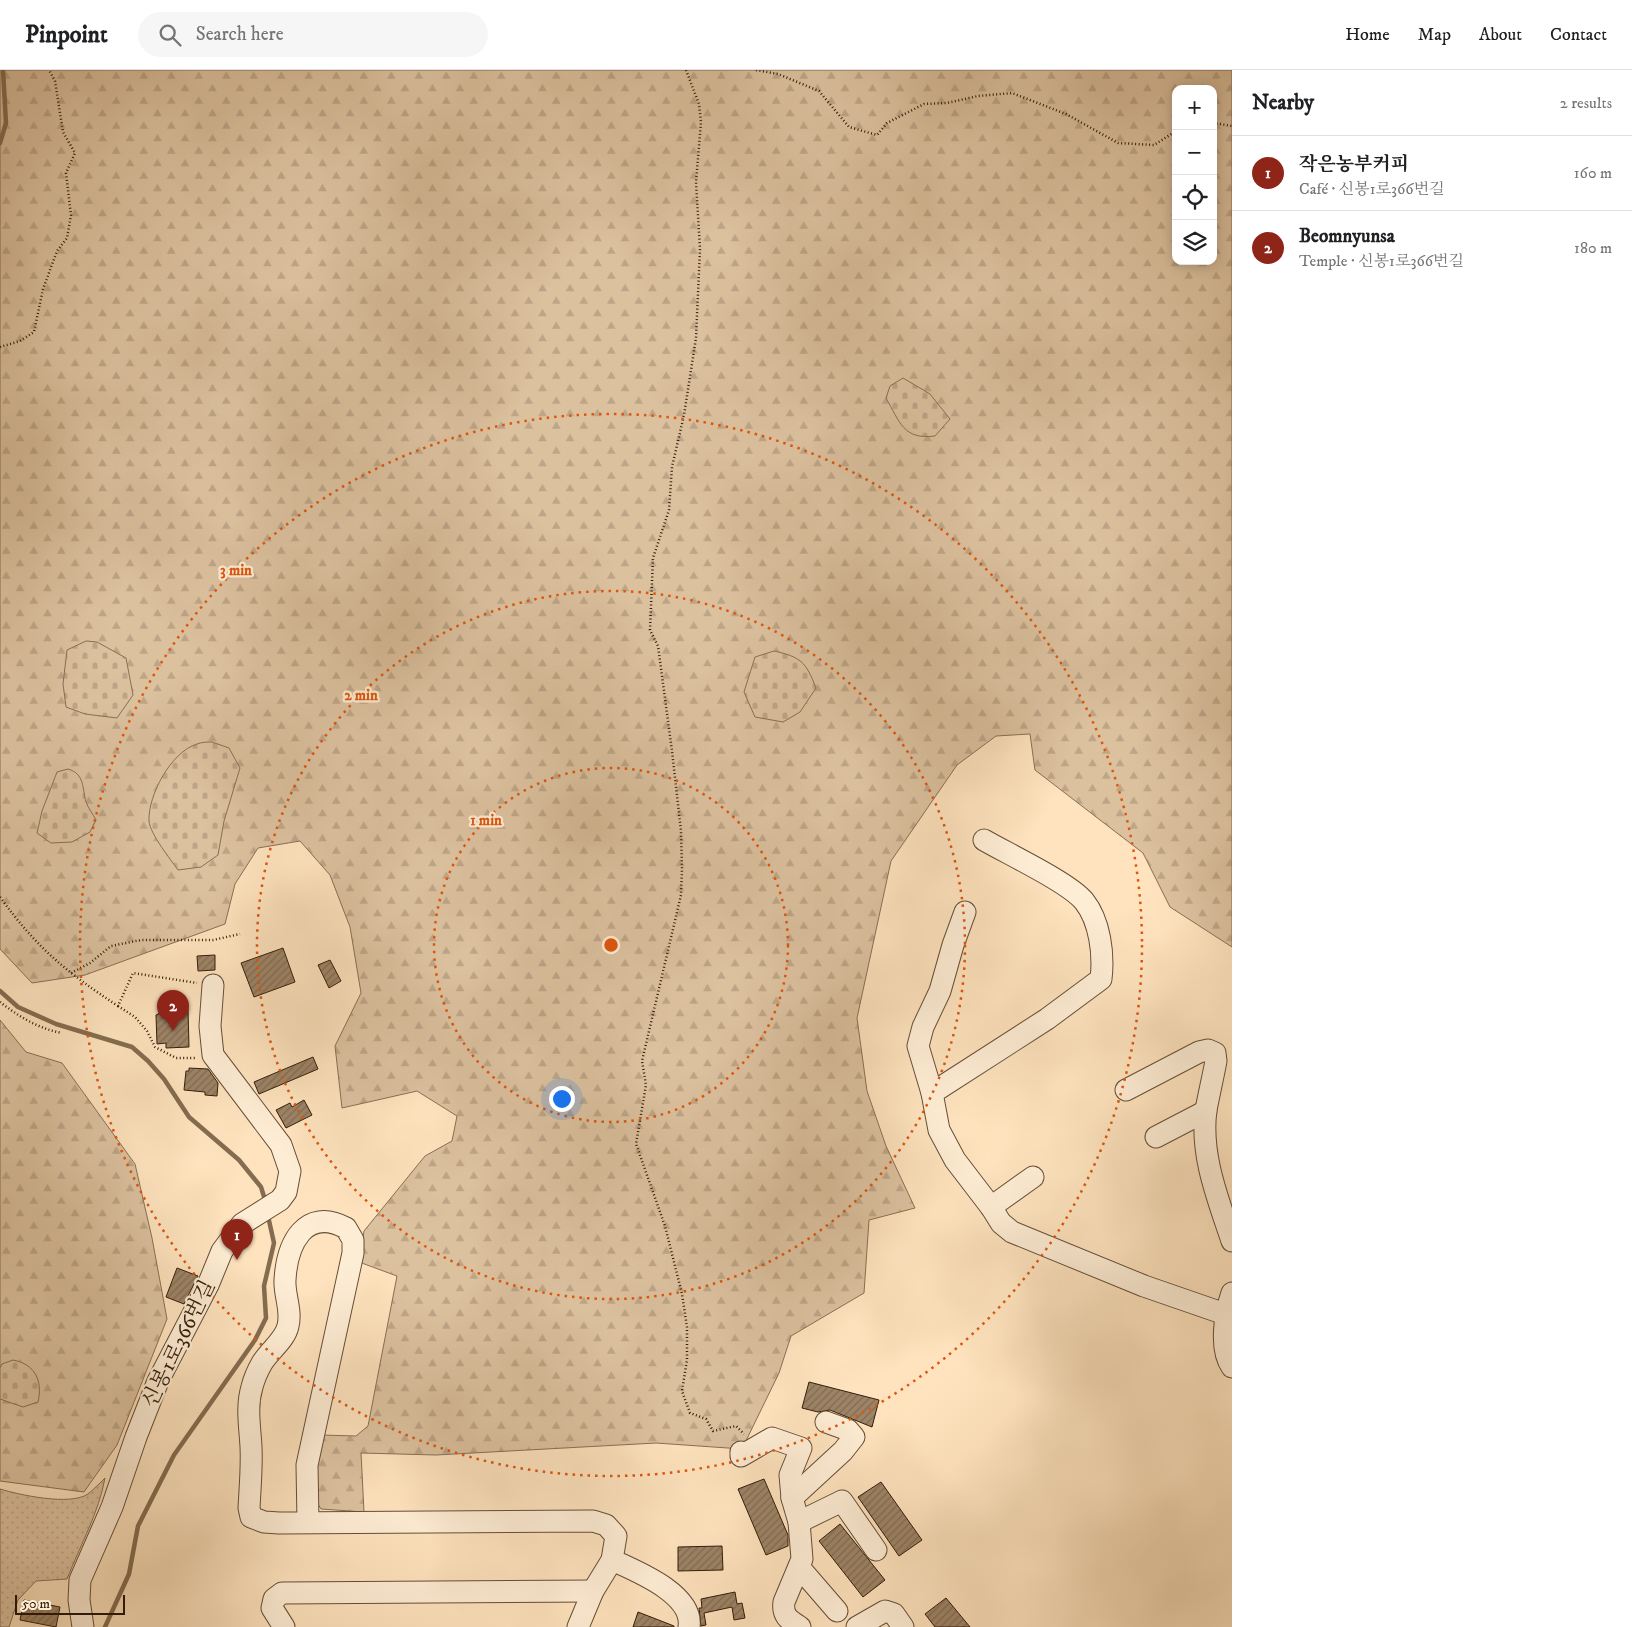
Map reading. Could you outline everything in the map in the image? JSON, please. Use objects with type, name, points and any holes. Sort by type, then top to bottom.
[{"type":"street","points":[[932,1093],[1030,1030],[1101,979],[1101,945],[1084,901],[1069,888],[984,840]]},
{"type":"street","points":[[965,912],[940,991],[923,1026],[918,1046],[932,1093],[939,1130],[951,1153],[1001,1223],[1029,1240],[1144,1286],[1225,1314]]},
{"type":"street","points":[[213,985],[210,1026],[213,1055]]},
{"type":"street","points":[[1126,1090],[1199,1052],[1208,1050],[1215,1053],[1216,1061],[1206,1111],[1206,1138],[1210,1170],[1232,1240]]},
{"type":"street","name":"신봉1로366번길","points":[[83,1627],[79,1600],[80,1580],[112,1507],[158,1381],[208,1285],[222,1251],[242,1224],[280,1200],[289,1181],[288,1161],[281,1145],[213,1055]]},
{"type":"street","points":[[1156,1137],[1206,1111]]},
{"type":"street","points":[[991,1207],[1033,1177]]},
{"type":"street","points":[[308,1522],[307,1465],[353,1253],[353,1240],[346,1228],[325,1220],[312,1222],[300,1231],[292,1248],[285,1282],[289,1325],[286,1334],[263,1362],[256,1374],[249,1403],[251,1449],[249,1508],[251,1517],[264,1522],[308,1522],[593,1521],[606,1525],[616,1536],[612,1560],[593,1591],[578,1627]]},
{"type":"street","points":[[1232,1293],[1225,1314],[1226,1349],[1232,1367]]},
{"type":"street","points":[[792,1498],[853,1441],[852,1433],[826,1422]]},
{"type":"street","points":[[741,1445],[741,1456],[772,1438],[802,1448],[790,1475],[792,1498],[799,1522],[802,1554],[799,1568],[784,1602],[783,1610],[786,1618],[800,1627]]},
{"type":"street","points":[[799,1522],[842,1501],[876,1550]]},
{"type":"street","points":[[612,1560],[643,1575],[674,1594],[684,1605],[689,1627]]},
{"type":"street","points":[[799,1568],[836,1611]]},
{"type":"street","points":[[284,1627],[272,1608],[274,1599],[282,1593],[593,1591]]},
{"type":"street","points":[[857,1627],[884,1611],[894,1614],[903,1627]]},
{"type":"path","points":[[0,347],[20,341],[34,332],[43,289],[57,251],[67,238],[71,215],[66,173],[75,153],[63,132],[55,81],[49,70]]},
{"type":"path","points":[[686,70],[699,104],[701,122],[696,182],[700,249],[696,338],[684,415],[672,468],[669,510],[653,558],[650,630],[658,646],[672,751],[681,832],[680,895],[642,1061],[646,1085],[636,1144],[665,1226],[682,1294],[687,1327],[687,1360],[682,1391],[690,1413],[706,1419],[713,1431],[736,1426],[745,1435],[741,1445]]},
{"type":"path","points":[[756,70],[778,74],[819,91],[849,127],[877,135],[887,123],[924,104],[947,103],[978,96],[1012,93],[1066,114],[1118,143],[1154,145],[1172,134]]},
{"type":"path","points":[[1217,124],[1232,126]]},
{"type":"path","points":[[0,897],[22,928],[45,953],[135,1017],[147,1031],[155,1047],[176,1058],[213,1055]]},
{"type":"path","points":[[71,973],[90,963],[111,946],[141,940],[212,940],[240,934]]},
{"type":"path","points":[[118,1006],[133,973],[213,985]]},
{"type":"path","points":[[0,1002],[18,1016],[50,1031],[62,1033]]},
{"type":"green space","points":[[0,70],[1232,70],[1232,947],[1170,907],[1143,853],[1035,770],[1030,734],[996,736],[957,765],[891,861],[857,1018],[867,1091],[886,1146],[915,1208],[869,1220],[864,1293],[791,1336],[779,1373],[742,1449],[656,1443],[436,1455],[361,1453],[364,1512],[321,1509],[316,1501],[313,1483],[321,1435],[356,1436],[368,1426],[397,1276],[359,1262],[364,1231],[425,1156],[452,1141],[457,1116],[417,1091],[342,1108],[335,1046],[361,993],[350,927],[330,875],[300,841],[258,848],[235,884],[225,924],[85,975],[32,983],[0,949]]},
{"type":"green space","points":[[903,378],[930,394],[950,419],[935,436],[924,437],[909,432],[895,415],[886,398],[890,386]]},
{"type":"green space","points":[[86,641],[97,642],[126,658],[133,695],[117,718],[85,714],[66,707],[63,684],[67,650]]},
{"type":"green space","points":[[774,651],[797,658],[809,672],[816,688],[800,712],[783,722],[755,717],[744,692],[755,657]]},
{"type":"green space","points":[[212,742],[229,748],[240,768],[224,821],[218,855],[201,867],[178,870],[161,847],[150,826],[152,799],[163,776],[178,756],[197,744]]},
{"type":"green space","points":[[68,769],[80,778],[86,802],[96,820],[90,832],[72,842],[51,843],[37,833],[42,811],[57,772]]},
{"type":"green space","points":[[0,1020],[26,1052],[62,1063],[135,1164],[152,1238],[167,1319],[117,1445],[84,1492],[0,1481]]},
{"type":"green space","points":[[13,1360],[27,1365],[36,1375],[39,1387],[38,1402],[23,1407],[0,1399],[0,1368],[2,1364]]},
{"type":"green space","points":[[105,1478],[94,1516],[67,1579],[36,1581],[18,1600],[9,1627],[0,1627],[0,1489],[45,1498],[69,1499],[88,1494]]},
{"type":"building","points":[[283,948],[295,982],[254,997],[241,963]]},
{"type":"building","points":[[215,955],[215,970],[198,971],[197,956]]},
{"type":"building","points":[[330,960],[341,981],[329,988],[318,965]]},
{"type":"building","points":[[188,1009],[189,1047],[166,1048],[166,1043],[157,1044],[156,1015],[162,1012],[162,1010]]},
{"type":"building","points":[[313,1057],[318,1069],[259,1094],[254,1082]]},
{"type":"building","points":[[189,1068],[208,1069],[218,1083],[217,1096],[205,1095],[205,1092],[184,1090],[186,1071],[189,1071]]},
{"type":"building","points":[[304,1100],[312,1115],[286,1128],[276,1110],[290,1103],[292,1107]]},
{"type":"building","points":[[177,1268],[198,1276],[184,1304],[166,1297]]},
{"type":"building","points":[[809,1382],[879,1400],[872,1427],[830,1410],[818,1412],[802,1408]]},
{"type":"building","points":[[764,1479],[788,1535],[788,1546],[766,1555],[738,1489]]},
{"type":"building","points":[[881,1482],[922,1540],[899,1556],[858,1497]]},
{"type":"building","points":[[840,1524],[885,1580],[863,1597],[819,1541]]},
{"type":"building","points":[[722,1546],[723,1570],[678,1571],[678,1547]]},
{"type":"building","points":[[735,1592],[737,1604],[742,1603],[745,1618],[734,1620],[732,1607],[704,1613],[706,1625],[701,1626],[699,1608],[702,1608],[701,1599]]},
{"type":"building","points":[[946,1598],[970,1627],[935,1627],[925,1614]]},
{"type":"building","points":[[24,1600],[60,1607],[56,1627],[20,1620]]},
{"type":"building","points":[[638,1612],[674,1626],[674,1627],[633,1627]]},
{"type":"waterway","points":[[0,143],[6,123],[3,70]]},
{"type":"waterway","points":[[0,991],[18,1007],[56,1024],[132,1047],[164,1079],[189,1117],[239,1160],[261,1187],[266,1203]]},
{"type":"waterway","points":[[105,1627],[129,1574],[138,1526],[174,1455],[255,1340],[266,1318],[264,1286],[274,1243],[268,1216]]},
{"type":"place","name":"Beomnyunsa","points":[[173,1031]]},
{"type":"place","name":"작은농부커피","points":[[237,1260]]}]
